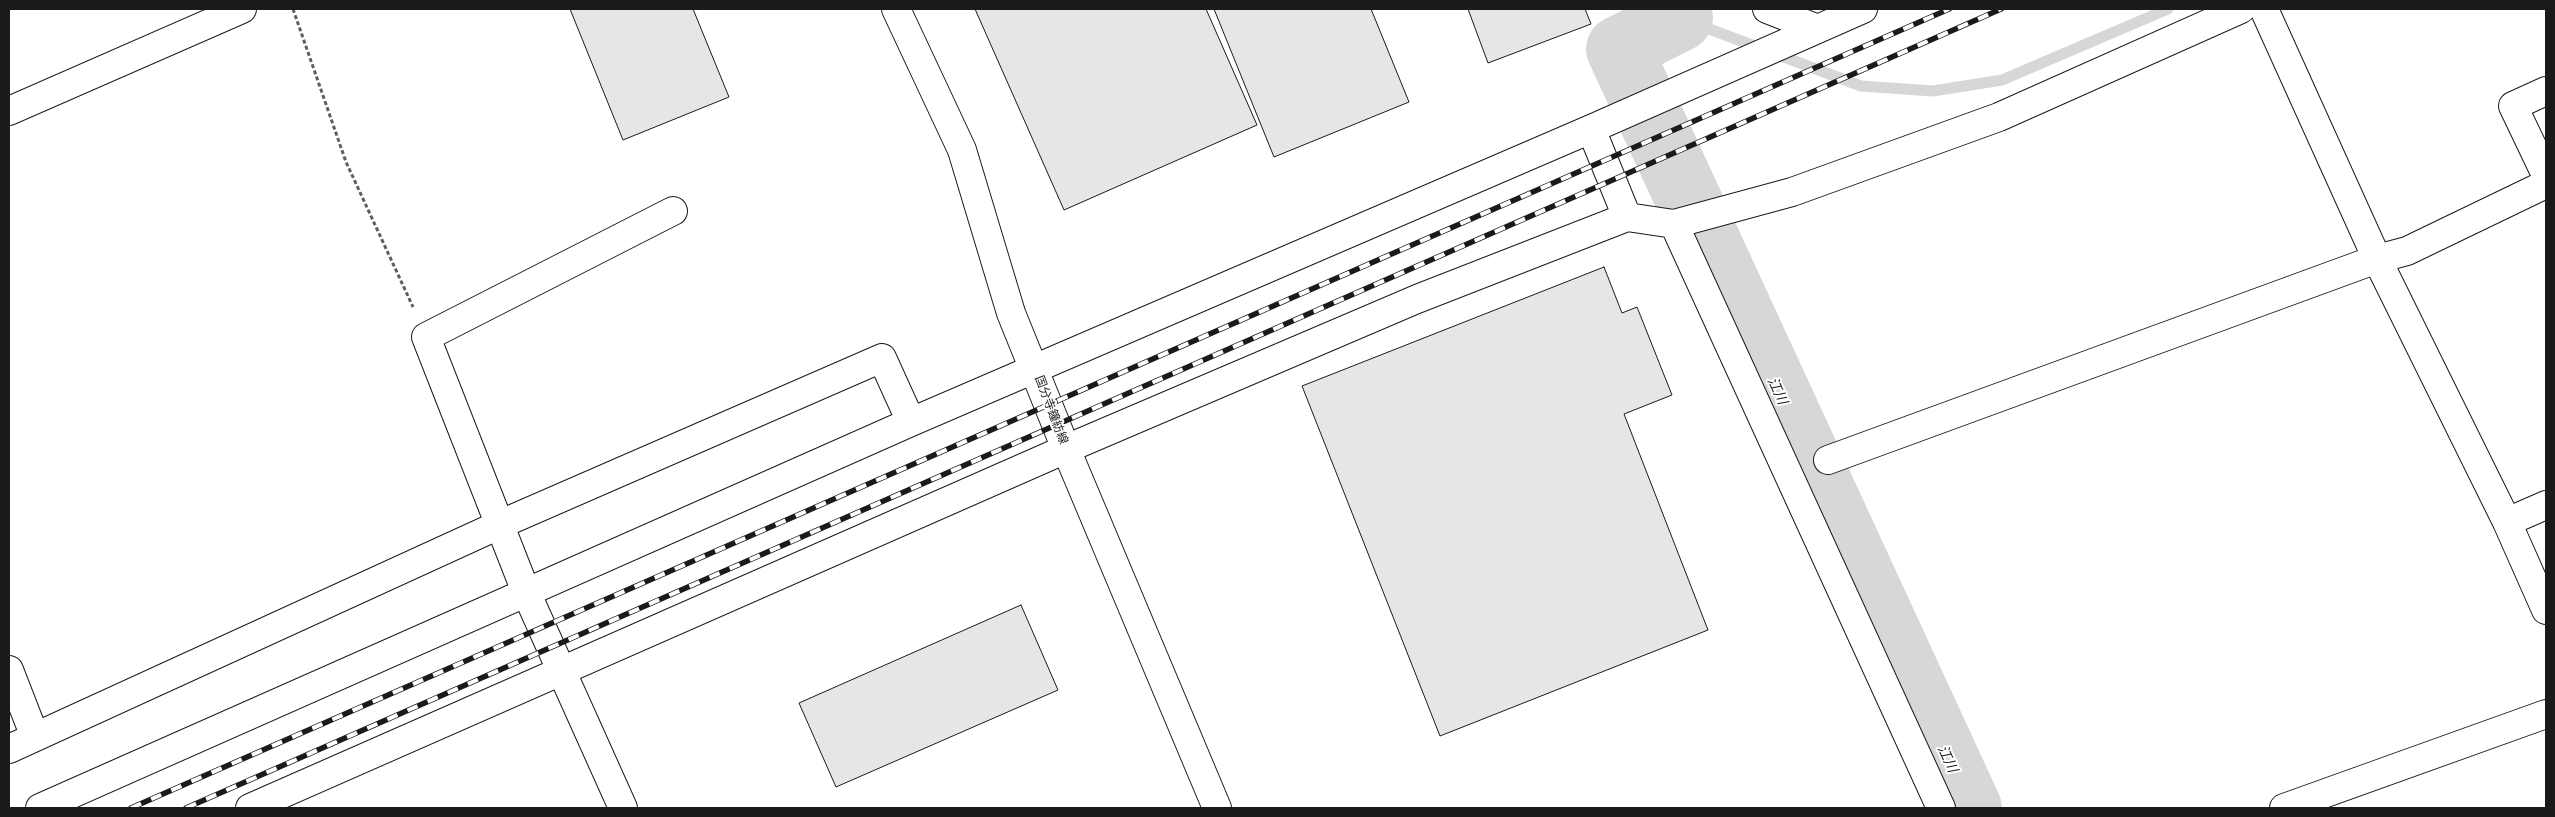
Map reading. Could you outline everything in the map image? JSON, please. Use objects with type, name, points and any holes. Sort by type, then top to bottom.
[{"type":"street","points":[[9,111],[242,9]]},
{"type":"street","name":"国分寺鐘紡線","points":[[896,9],[962,150],[1011,313],[1217,808]]},
{"type":"street","points":[[1767,9],[1818,29]]},
{"type":"street","points":[[40,808],[911,422],[1035,370],[1863,9]]},
{"type":"street","points":[[250,808],[1066,449],[1417,299],[1627,216],[1674,224],[1792,192],[1999,118],[2241,9]]},
{"type":"street","points":[[2264,9],[2377,259],[2507,522],[2546,610]]},
{"type":"street","points":[[2546,91],[2513,106],[2546,175]]},
{"type":"street","points":[[1590,129],[1627,216]]},
{"type":"street","points":[[1828,460],[2377,259],[2407,251],[2546,184]]},
{"type":"street","points":[[623,808],[526,592],[501,524],[426,337],[673,211]]},
{"type":"street","points":[[1674,224],[1941,808]]},
{"type":"street","points":[[9,749],[501,524],[882,358],[911,422]]},
{"type":"street","points":[[2507,522],[2546,505]]},
{"type":"street","points":[[9,670],[35,737]]},
{"type":"street","points":[[2284,808],[2546,714]]},
{"type":"path","points":[[293,9],[346,162],[426,337]]},
{"type":"building","points":[[570,9],[693,9],[729,97],[623,140]]},
{"type":"building","points":[[975,9],[1206,9],[1257,125],[1064,210]]},
{"type":"building","points":[[1214,9],[1371,9],[1409,102],[1274,157]]},
{"type":"building","points":[[1468,9],[1585,9],[1591,24],[1488,63]]},
{"type":"building","points":[[1604,267],[1622,313],[1637,307],[1672,395],[1624,414],[1708,630],[1440,736],[1302,386]]},
{"type":"building","points":[[1021,605],[1058,690],[836,787],[799,703]]},
{"type":"waterway","name":"江川","points":[[1671,9],[1680,18],[1619,49],[1969,808]]},
{"type":"waterway","points":[[1680,18],[1861,86],[1933,91],[2002,80],[2168,9]]},
{"type":"railway","points":[[131,808],[1949,9]]},
{"type":"railway","points":[[186,808],[2001,9]]}]
